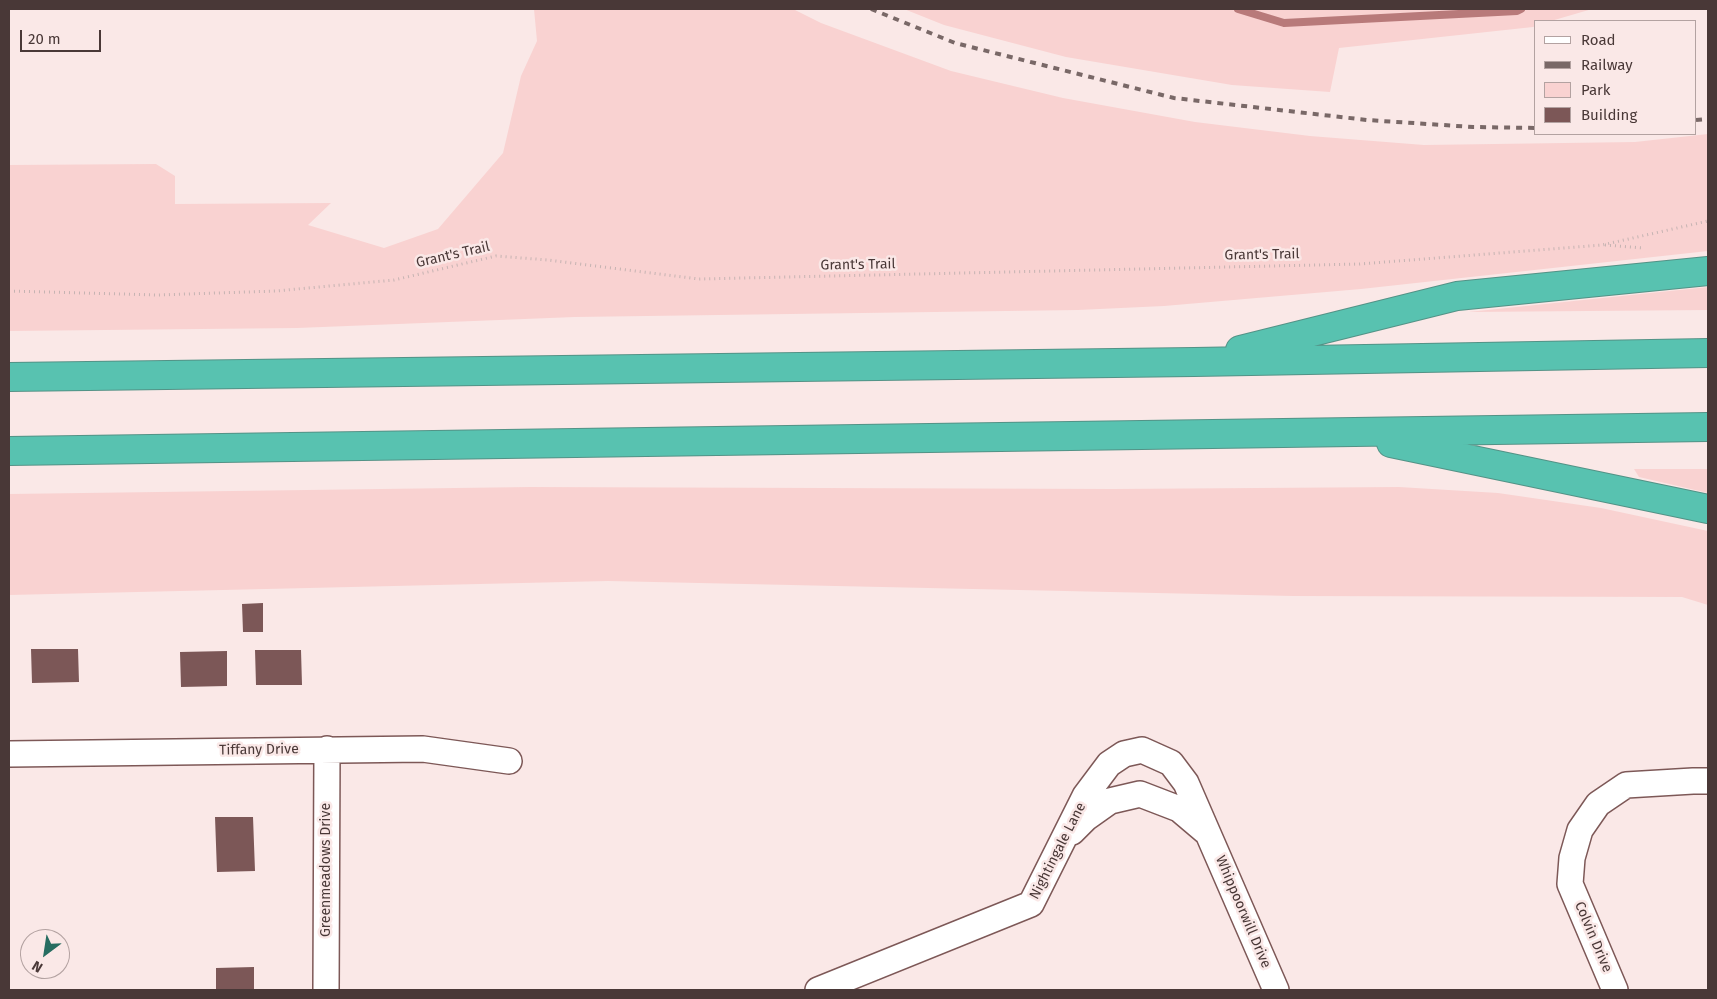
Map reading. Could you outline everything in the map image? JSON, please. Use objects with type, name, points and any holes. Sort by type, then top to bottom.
[{"type":"highway","points":[[1194,362],[1457,296],[1708,271]]},
{"type":"highway","points":[[9,377],[1708,354]]},
{"type":"highway","points":[[9,451],[1708,427]]},
{"type":"highway","points":[[1341,432],[1708,509]]},
{"type":"street","name":"Greenmeadows Drive","points":[[326,990],[327,749]]},
{"type":"street","name":"Tiffany Drive","points":[[9,754],[423,749],[509,761]]},
{"type":"street","name":"Nightingale Lane","points":[[828,988],[1031,904],[1086,796],[1109,764],[1124,754],[1142,750],[1171,763]]},
{"type":"street","name":"Whippoorwill Drive","points":[[1171,763],[1186,783],[1276,990]]},
{"type":"street","name":"Colvin Drive","points":[[1615,990],[1570,884],[1572,858],[1580,830],[1598,804],[1626,785],[1708,781]]},
{"type":"street","name":"Whippoorwill Drive","points":[[1062,842],[1086,818],[1110,801],[1140,794],[1179,809],[1209,834]]},
{"type":"path","name":"Grant's Trail","points":[[9,291],[158,295],[276,291],[394,280],[496,256],[548,260],[699,280],[1360,264],[1602,244],[1708,221]]},
{"type":"green space","points":[[534,9],[793,9],[821,23],[951,71],[1063,98],[1195,122],[1310,136],[1424,145],[1635,142],[1708,134],[1708,251],[1361,289],[1164,306],[1078,310],[575,317],[297,328],[9,331],[9,165],[156,164],[175,176],[175,204],[331,203],[308,225],[384,248],[438,229],[503,153],[521,76],[537,41]]},
{"type":"green space","points":[[904,9],[1592,9],[1554,20],[1534,20],[1533,27],[1339,48],[1330,92],[1232,85],[1066,57],[944,25]]},
{"type":"green space","points":[[1708,287],[1708,310],[1468,312]]},
{"type":"green space","points":[[1634,469],[1708,469],[1708,493],[1639,477]]},
{"type":"green space","points":[[530,487],[1114,489],[1399,487],[1498,493],[1601,508],[1708,531],[1708,605],[1682,597],[1293,596],[608,581],[9,595],[9,494]]},
{"type":"building","points":[[263,603],[263,632],[243,632],[242,604]]},
{"type":"building","points":[[31,649],[78,649],[79,682],[32,683]]},
{"type":"building","points":[[255,650],[301,650],[302,685],[256,685]]},
{"type":"building","points":[[227,651],[227,686],[181,687],[180,652]]},
{"type":"building","points":[[215,817],[253,817],[255,871],[217,872]]},
{"type":"building","points":[[254,967],[254,990],[216,990],[216,968]]},
{"type":"waterway","points":[[1238,9],[1284,23],[1517,11],[1521,9]]},
{"type":"railway","points":[[871,9],[955,43],[1174,98],[1367,120],[1473,127],[1534,128]]},
{"type":"railway","points":[[1697,120],[1708,119]]}]
